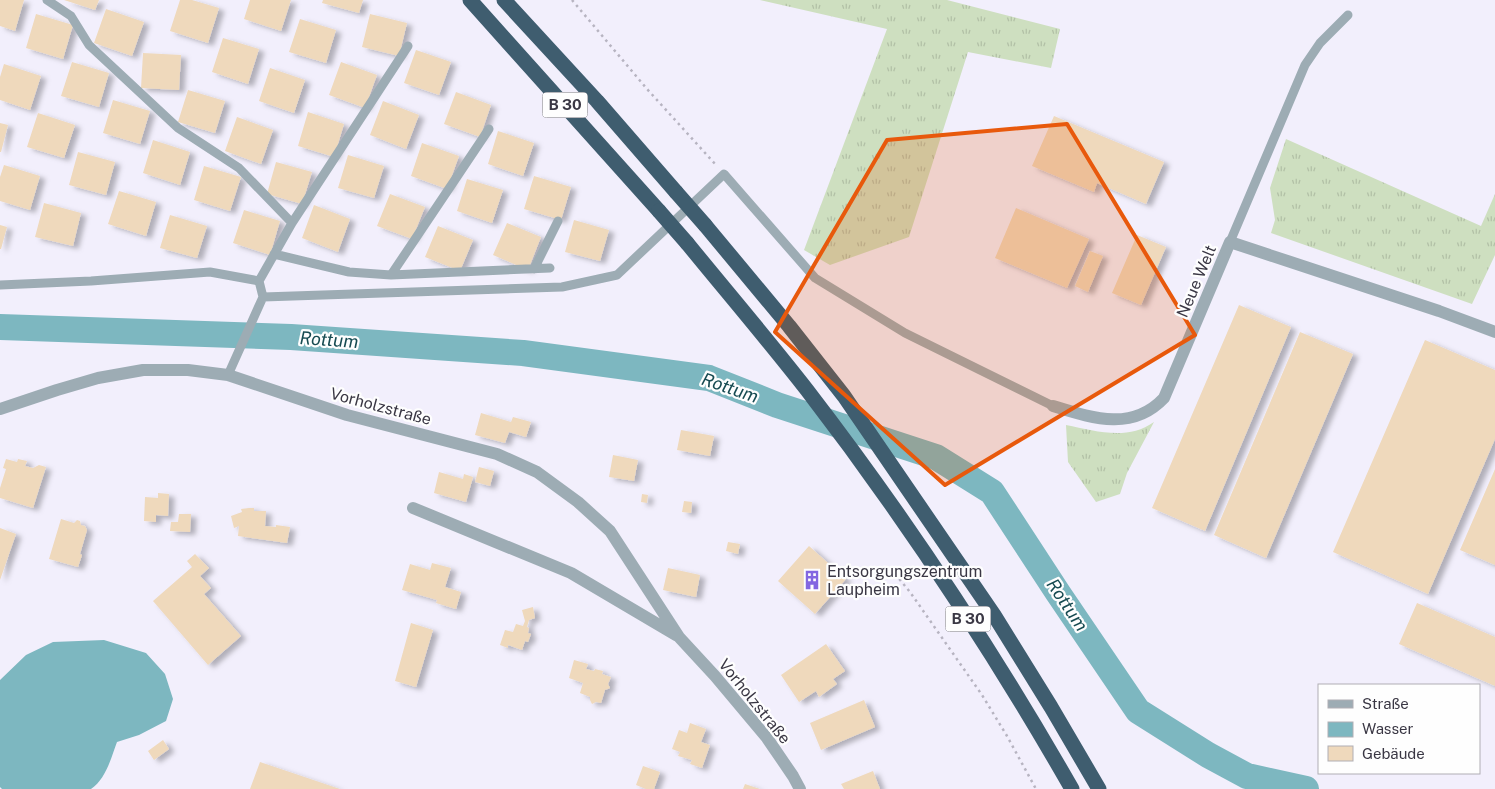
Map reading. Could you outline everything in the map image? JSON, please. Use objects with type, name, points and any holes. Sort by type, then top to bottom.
[{"type":"highway","name":"B 30","points":[[470,0],[687,243],[806,389],[889,501],[1029,714],[1072,789]]},
{"type":"highway","name":"B 30","points":[[504,0],[598,101],[705,225],[844,396],[994,615],[1099,789]]},
{"type":"street","name":"Neue Welt","points":[[1053,406],[1080,414],[1123,420],[1154,408],[1164,398],[1230,242],[1439,311],[1495,332]]},
{"type":"street","name":"Vorholzstraße","points":[[0,409],[90,381],[143,370],[188,370],[228,375],[347,415],[497,454],[537,472],[578,502],[610,531],[680,637],[767,738],[800,789]]},
{"type":"street","name":"Vorholzstraße","points":[[413,508],[571,573],[680,637]]},
{"type":"lane","points":[[47,0],[71,16],[89,45],[178,128],[238,168],[292,223]]},
{"type":"lane","points":[[1230,242],[1305,65],[1320,43],[1348,15]]},
{"type":"lane","points":[[228,375],[263,297],[259,281],[292,223],[408,46]]},
{"type":"lane","points":[[392,275],[489,129]]},
{"type":"lane","points":[[263,297],[562,287],[617,275],[724,174],[815,278],[905,333],[1053,406]]},
{"type":"lane","points":[[534,269],[558,221]]},
{"type":"lane","points":[[274,254],[349,272],[392,275],[550,268]]},
{"type":"lane","points":[[0,284],[90,281],[210,272],[259,281]]},
{"type":"path","points":[[572,0],[647,89],[724,174]]},
{"type":"path","points":[[891,569],[910,592],[982,695],[1036,789]]},
{"type":"highlighted area","points":[[1067,124],[1195,335],[945,485],[775,332],[887,140]]},
{"type":"green space","points":[[760,0],[947,0],[1060,29],[1051,68],[968,52],[909,237],[830,265],[804,250],[887,29]]},
{"type":"green space","points":[[1286,139],[1481,226],[1495,194],[1495,255],[1472,304],[1271,233],[1275,220],[1270,188]]},
{"type":"green space","points":[[1154,422],[1127,473],[1120,494],[1096,502],[1068,462],[1066,425],[1100,432],[1122,433],[1144,428]]},
{"type":"water","points":[[104,640],[146,653],[165,674],[173,699],[166,721],[139,735],[117,742],[101,780],[91,789],[2,789],[0,787],[0,680],[26,655],[53,642]]},
{"type":"building","points":[[0,0],[24,0],[15,31],[0,26]]},
{"type":"building","points":[[64,0],[99,0],[95,10]]},
{"type":"building","points":[[180,0],[192,0],[219,8],[208,43],[170,31]]},
{"type":"building","points":[[250,0],[291,0],[281,31],[244,19]]},
{"type":"building","points":[[323,0],[363,0],[359,13],[322,3]]},
{"type":"building","points":[[106,9],[144,22],[132,56],[94,43]]},
{"type":"building","points":[[36,14],[73,25],[63,59],[26,48]]},
{"type":"building","points":[[370,14],[407,23],[399,56],[362,47]]},
{"type":"building","points":[[300,19],[336,30],[326,63],[289,52]]},
{"type":"building","points":[[223,38],[259,49],[248,84],[212,72]]},
{"type":"building","points":[[416,50],[451,62],[439,95],[404,83]]},
{"type":"building","points":[[143,53],[181,55],[179,90],[141,88]]},
{"type":"building","points":[[72,62],[109,73],[99,107],[61,96]]},
{"type":"building","points":[[341,62],[377,75],[365,108],[329,95]]},
{"type":"building","points":[[4,64],[41,76],[30,110],[0,100],[0,77]]},
{"type":"building","points":[[270,68],[305,80],[294,113],[259,101]]},
{"type":"building","points":[[188,90],[225,101],[215,133],[178,122]]},
{"type":"building","points":[[456,92],[491,105],[480,137],[444,124]]},
{"type":"building","points":[[113,100],[150,111],[140,144],[103,133]]},
{"type":"building","points":[[383,101],[419,115],[406,149],[370,135]]},
{"type":"building","points":[[308,112],[344,124],[334,157],[298,146]]},
{"type":"building","points":[[38,113],[75,125],[64,158],[27,147]]},
{"type":"building","points":[[1054,116],[1164,162],[1146,204],[1097,183],[1094,192],[1032,166]]},
{"type":"building","points":[[237,117],[273,130],[261,164],[225,151]]},
{"type":"building","points":[[0,123],[8,125],[1,152],[0,152]]},
{"type":"building","points":[[498,131],[534,143],[523,176],[488,164]]},
{"type":"building","points":[[153,140],[190,152],[180,185],[143,173]]},
{"type":"building","points":[[422,143],[459,156],[447,189],[411,176]]},
{"type":"building","points":[[78,152],[115,162],[106,195],[69,185]]},
{"type":"building","points":[[348,155],[384,166],[374,198],[338,188]]},
{"type":"building","points":[[276,162],[312,172],[302,204],[267,194]]},
{"type":"building","points":[[4,165],[40,176],[30,210],[0,201],[0,177]]},
{"type":"building","points":[[204,166],[241,177],[230,211],[194,200]]},
{"type":"building","points":[[534,176],[571,187],[561,220],[524,209]]},
{"type":"building","points":[[467,179],[503,190],[492,223],[457,211]]},
{"type":"building","points":[[119,191],[156,202],[146,236],[108,224]]},
{"type":"building","points":[[390,194],[425,207],[412,239],[377,226]]},
{"type":"building","points":[[44,203],[81,213],[73,246],[35,237]]},
{"type":"building","points":[[314,205],[350,219],[338,252],[302,238]]},
{"type":"building","points":[[1016,208],[1089,239],[1067,288],[995,258]]},
{"type":"building","points":[[244,210],[280,221],[270,255],[233,243]]},
{"type":"building","points":[[170,215],[207,226],[197,258],[160,248]]},
{"type":"building","points":[[574,220],[609,230],[600,261],[565,252]]},
{"type":"building","points":[[507,223],[541,237],[528,270],[493,255]]},
{"type":"building","points":[[0,225],[7,227],[1,249],[0,249]]},
{"type":"building","points":[[438,226],[473,240],[460,271],[425,257]]},
{"type":"building","points":[[1137,235],[1166,247],[1141,305],[1112,293]]},
{"type":"building","points":[[1090,251],[1103,256],[1088,292],[1075,286]]},
{"type":"building","points":[[1239,305],[1291,327],[1205,531],[1152,508]]},
{"type":"building","points":[[1300,332],[1353,354],[1266,558],[1214,535]]},
{"type":"building","points":[[1425,340],[1495,370],[1495,439],[1428,594],[1333,552]]},
{"type":"building","points":[[481,413],[511,422],[513,417],[531,422],[526,437],[509,432],[505,443],[475,435]]},
{"type":"building","points":[[681,430],[714,436],[710,456],[677,450]]},
{"type":"building","points":[[613,455],[638,460],[634,481],[609,477]]},
{"type":"building","points":[[6,459],[17,462],[18,459],[27,461],[25,466],[33,468],[39,465],[46,467],[33,508],[0,498],[0,488],[6,469],[3,468]]},
{"type":"building","points":[[479,467],[494,471],[490,486],[475,482]]},
{"type":"building","points":[[1495,469],[1495,565],[1460,550]]},
{"type":"building","points":[[439,472],[463,479],[464,474],[473,477],[466,502],[434,493]]},
{"type":"building","points":[[158,493],[169,494],[168,516],[156,515],[156,522],[144,521],[145,497],[158,498]]},
{"type":"building","points":[[642,494],[648,495],[647,503],[641,502]]},
{"type":"building","points":[[684,501],[692,502],[691,513],[682,512]]},
{"type":"building","points":[[254,508],[254,511],[266,511],[265,526],[290,527],[287,543],[238,536],[239,526],[234,528],[231,516],[242,512],[241,509]]},
{"type":"building","points":[[179,514],[191,514],[190,532],[170,531],[171,522],[178,522]]},
{"type":"building","points":[[61,519],[74,523],[77,520],[80,521],[81,525],[85,526],[87,530],[78,567],[49,559]]},
{"type":"building","points":[[0,528],[16,534],[0,580]]},
{"type":"building","points":[[728,542],[740,544],[738,554],[726,551]]},
{"type":"building","name":"Entsorgungszentrum Laupheim","points":[[809,546],[846,579],[815,614],[778,581]]},
{"type":"building","points":[[195,554],[209,568],[200,576],[211,588],[204,594],[241,636],[208,665],[153,601],[192,567],[187,561]]},
{"type":"building","points":[[432,563],[451,568],[445,587],[461,592],[456,609],[436,603],[437,600],[402,590],[410,564],[430,570]]},
{"type":"building","points":[[668,568],[700,575],[696,597],[663,590]]},
{"type":"building","points":[[1417,603],[1495,637],[1495,686],[1399,644]]},
{"type":"building","points":[[533,607],[535,618],[529,620],[527,627],[529,628],[528,633],[531,634],[528,642],[525,641],[522,650],[508,645],[508,648],[500,645],[505,630],[513,632],[516,624],[523,626],[525,621],[522,610]]},
{"type":"building","points":[[411,623],[433,630],[416,687],[395,681]]},
{"type":"building","points":[[826,644],[845,671],[833,679],[837,684],[819,697],[816,691],[799,702],[781,675]]},
{"type":"building","points":[[574,660],[588,664],[586,669],[603,671],[602,674],[611,677],[608,684],[610,688],[605,690],[601,703],[596,702],[592,704],[590,697],[580,693],[583,683],[569,678]]},
{"type":"building","points":[[864,700],[875,727],[821,750],[810,723]]},
{"type":"building","points":[[690,723],[706,729],[701,742],[710,745],[702,768],[690,764],[692,760],[678,756],[680,752],[672,749],[679,730],[687,733]]},
{"type":"building","points":[[163,740],[169,749],[154,760],[148,751]]},
{"type":"building","points":[[260,762],[340,789],[250,789]]},
{"type":"building","points":[[643,766],[660,772],[654,789],[646,789],[636,785]]},
{"type":"building","points":[[873,771],[880,789],[844,789],[841,784]]},
{"type":"building","points":[[745,784],[760,789],[743,789]]},
{"type":"waterway","name":"Rottum","points":[[0,327],[291,337],[523,353],[709,378],[777,405],[936,457],[992,492],[1138,711],[1208,755],[1247,776],[1306,789]]},
{"type":"place","name":"Entsorgungszentrum Laupheim","points":[[812,580]]}]
